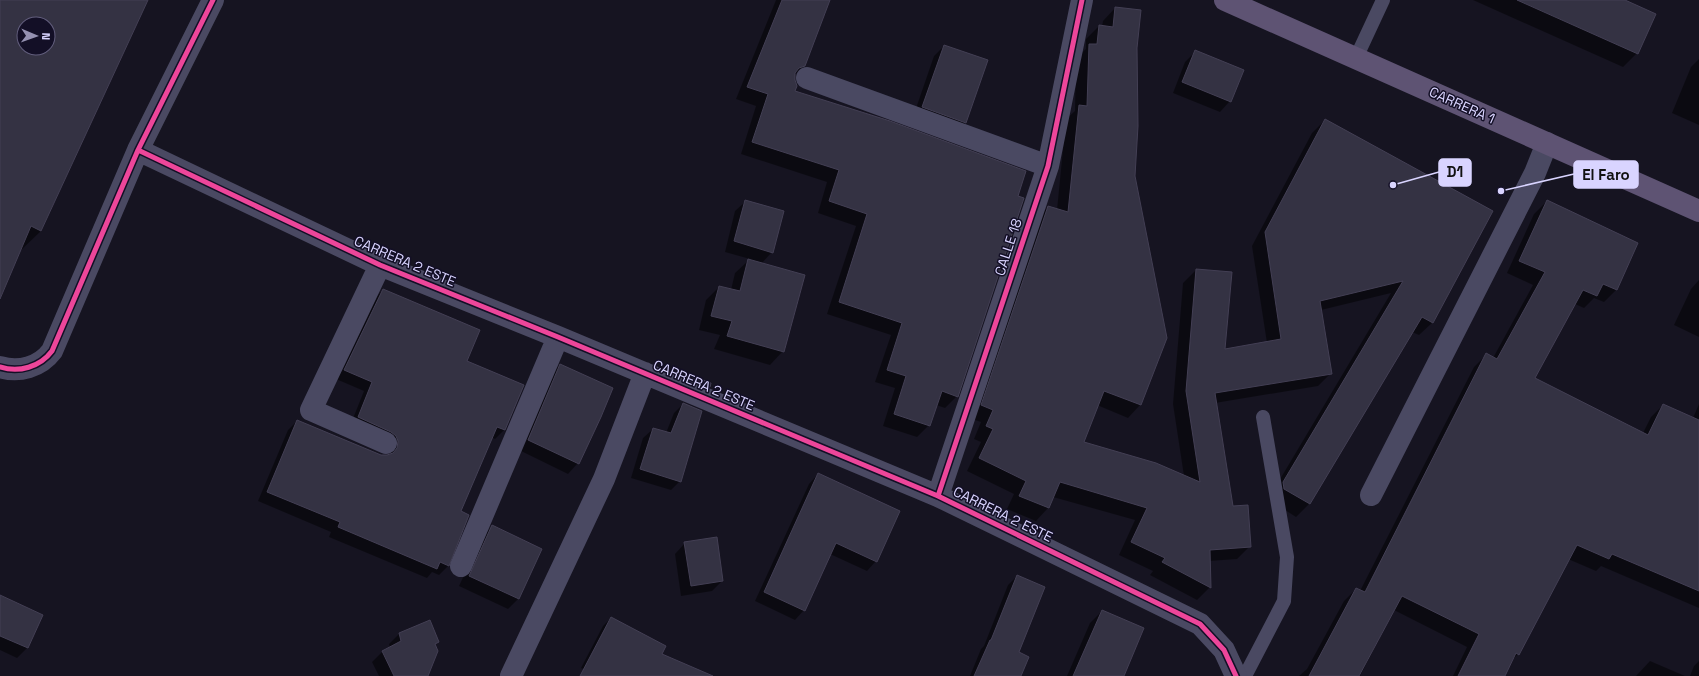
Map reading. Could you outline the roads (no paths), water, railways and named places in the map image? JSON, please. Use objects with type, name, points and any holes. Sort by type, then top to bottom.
[{"type":"main road","name":"CARRERA 1","points":[[1225,0],[1699,211]]},
{"type":"street","points":[[0,367],[30,368],[44,361],[52,351],[138,150],[212,0]]},
{"type":"street","name":"CALLE 18","points":[[938,496],[1048,166],[1082,0]]},
{"type":"street","points":[[807,78],[1048,166]]},
{"type":"street","points":[[1371,495],[1535,174],[1547,143]]},
{"type":"street","name":"CARRERA 2 ESTE","points":[[138,150],[380,265],[558,337],[938,496],[1200,624],[1224,650],[1236,676]]},
{"type":"street","points":[[380,265],[311,410],[386,443]]},
{"type":"street","points":[[460,566],[558,337]]},
{"type":"street","points":[[511,676],[604,479],[645,374]]},
{"type":"lane","points":[[1356,58],[1383,0]]},
{"type":"lane","points":[[1245,676],[1284,601],[1287,557],[1263,417]]},
{"type":"place","name":"D1","points":[[1393,185]]},
{"type":"place","name":"El Faro","points":[[1501,191]]}]
